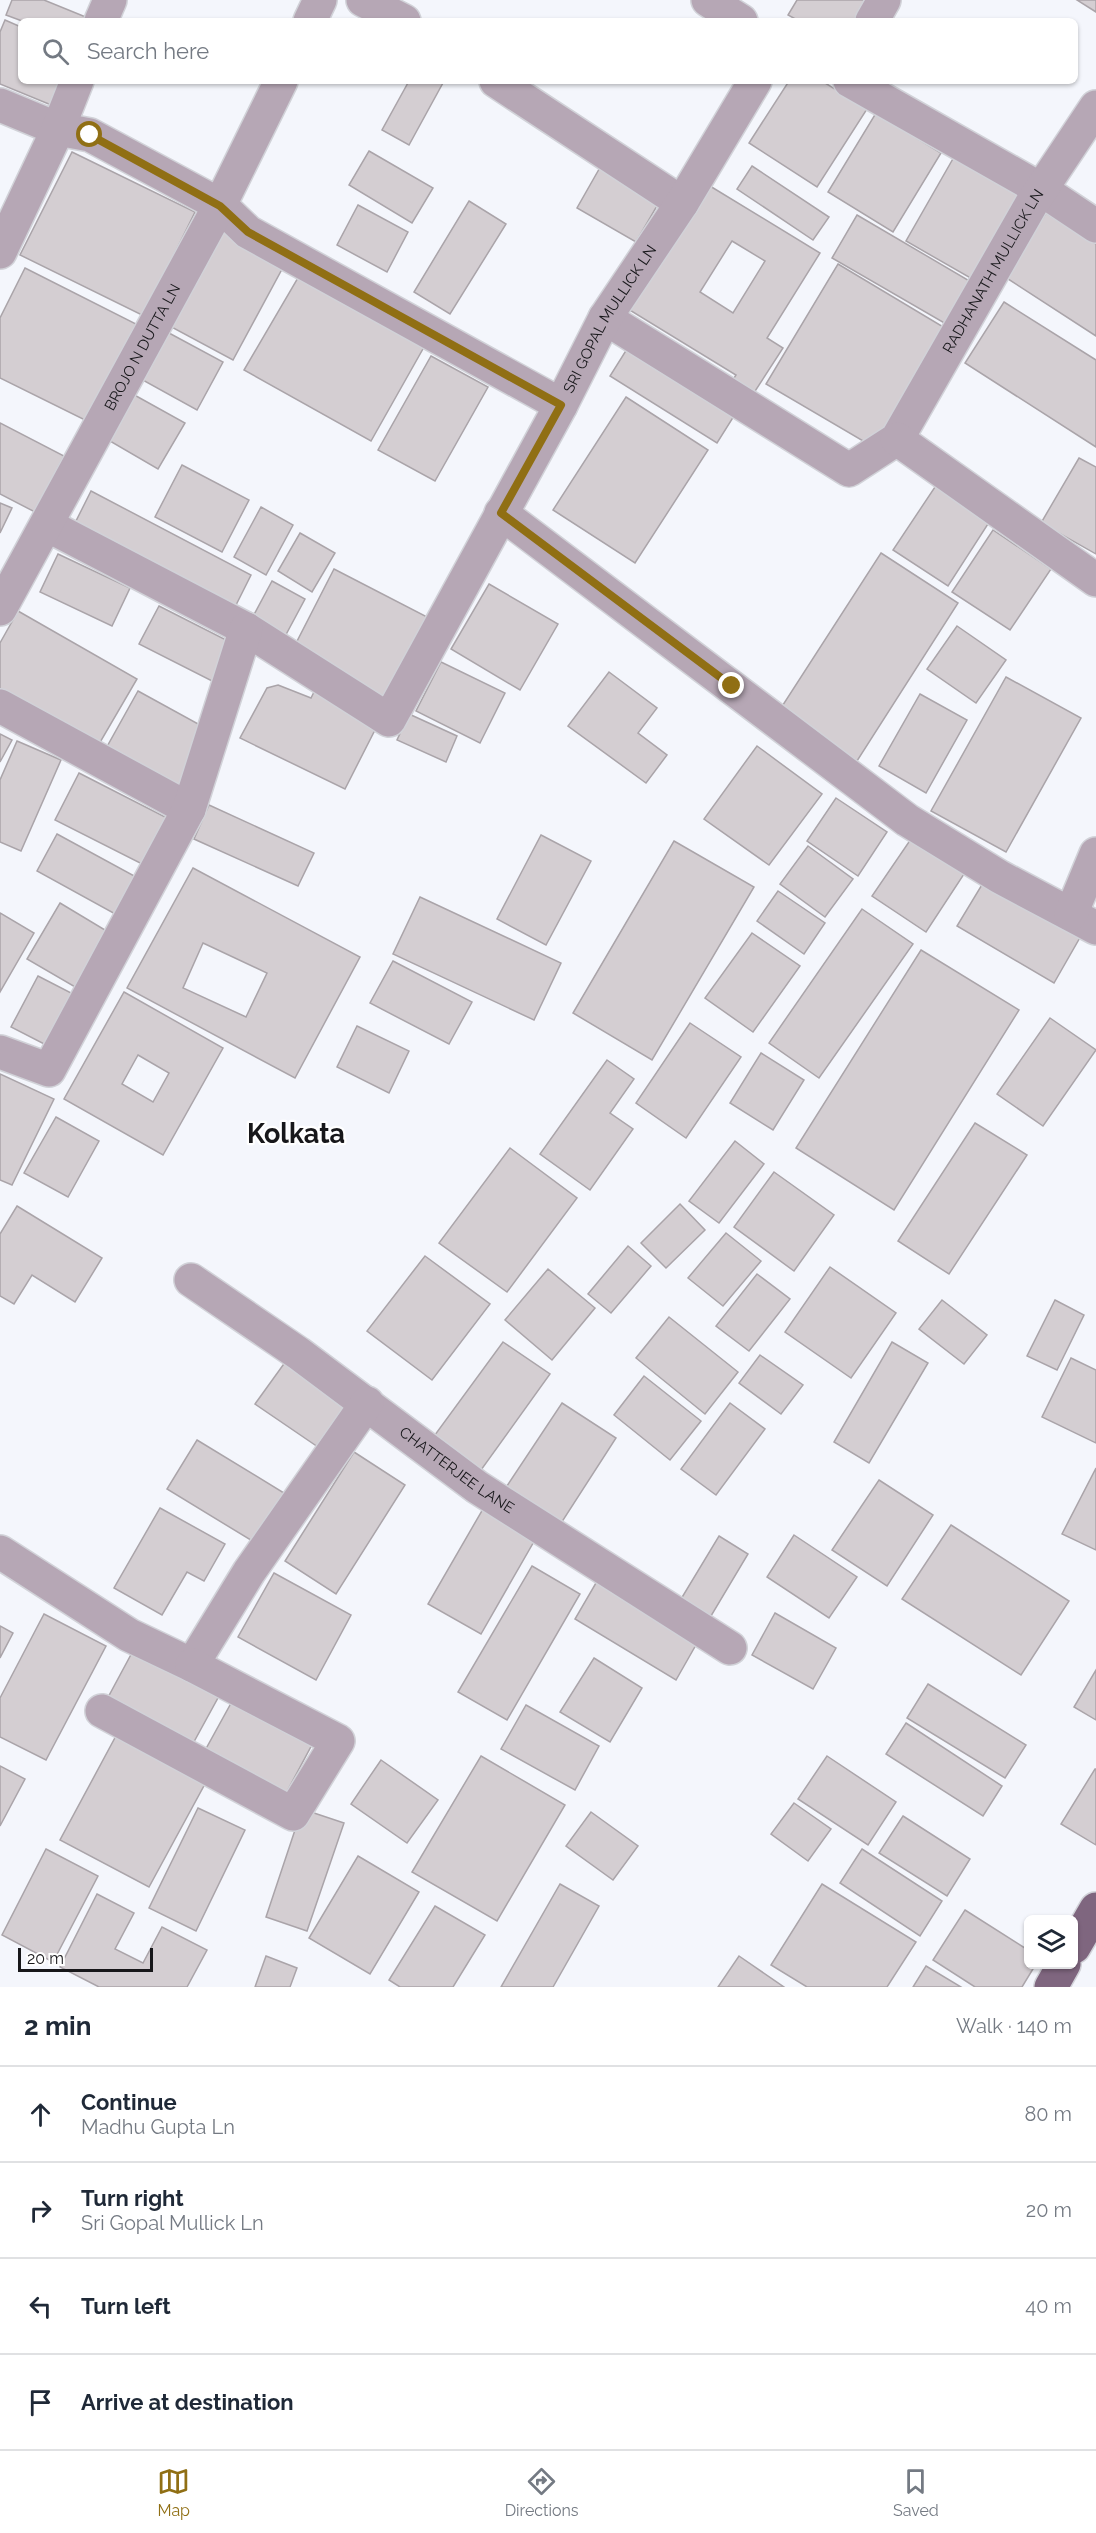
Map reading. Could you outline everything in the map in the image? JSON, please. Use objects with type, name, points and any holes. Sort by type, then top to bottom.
[{"type":"main road","points":[[1078,1940],[1096,1909]]},
{"type":"main road","points":[[1050,1987],[1061,1969]]},
{"type":"street","points":[[102,18],[110,0]]},
{"type":"street","points":[[311,18],[320,0]]},
{"type":"street","points":[[363,0],[407,13]]},
{"type":"street","points":[[708,0],[736,18]]},
{"type":"street","points":[[874,18],[884,0]]},
{"type":"street","points":[[0,252],[58,129],[76,84]]},
{"type":"street","name":"BROJO N DUTTA LN","points":[[0,609],[220,206],[279,84]]},
{"type":"street","points":[[501,84],[682,203]]},
{"type":"street","name":"SRI GOPAL MULLICK LN","points":[[246,629],[388,720],[561,405],[605,318],[682,203],[753,84]]},
{"type":"street","points":[[855,84],[1042,189],[1096,226]]},
{"type":"street","points":[[0,105],[58,129],[90,135],[220,206],[248,232],[561,405]]},
{"type":"street","name":"RADHANATH MULLICK LN","points":[[897,439],[1042,189],[1096,107]]},
{"type":"street","points":[[605,318],[849,470],[897,439],[1096,580]]},
{"type":"street","points":[[501,513],[907,820],[1000,877],[1083,921],[1096,854]]},
{"type":"street","points":[[0,1052],[49,1070],[189,809],[246,629],[47,525]]},
{"type":"street","points":[[0,706],[189,809]]},
{"type":"street","name":"CHATTERJEE LANE","points":[[191,1280],[366,1403],[477,1487],[730,1648]]},
{"type":"street","points":[[192,1665],[249,1572],[366,1403]]},
{"type":"street","points":[[0,1552],[129,1635],[338,1741],[293,1814],[102,1711]]},
{"type":"building","points":[[12,0],[44,0],[88,18],[18,20],[6,15]]},
{"type":"building","points":[[797,0],[872,0],[862,18],[794,18],[788,15]]},
{"type":"building","points":[[1077,0],[1096,0],[1096,12]]},
{"type":"building","points":[[5,20],[18,26],[18,84],[66,84],[56,107],[0,84],[0,32]]},
{"type":"building","points":[[407,84],[442,84],[409,145],[382,130]]},
{"type":"building","points":[[787,84],[827,84],[867,109],[817,187],[749,143]]},
{"type":"building","points":[[876,113],[941,153],[893,232],[828,192]]},
{"type":"building","points":[[369,151],[433,188],[412,223],[349,185]]},
{"type":"building","points":[[72,152],[195,212],[144,316],[20,255]]},
{"type":"building","points":[[954,157],[1023,196],[974,280],[906,241]]},
{"type":"building","points":[[602,164],[661,199],[636,242],[577,208]]},
{"type":"building","points":[[752,166],[829,217],[813,240],[737,189]]},
{"type":"building","points":[[705,183],[820,253],[767,338],[783,348],[748,402],[727,389],[736,375],[628,309]],"holes":[[[732,241],[765,261],[733,313],[700,292]]]},
{"type":"building","points":[[469,201],[506,224],[450,314],[414,292]]},
{"type":"building","points":[[358,205],[408,232],[387,272],[337,245]]},
{"type":"building","points":[[1046,213],[1096,244],[1096,336],[1005,277]]},
{"type":"building","points":[[857,215],[978,286],[953,328],[832,258]]},
{"type":"building","points":[[219,221],[288,258],[233,360],[164,323]]},
{"type":"building","points":[[838,264],[945,328],[875,448],[766,384]]},
{"type":"building","points":[[25,268],[136,324],[87,421],[0,378],[0,318]]},
{"type":"building","points":[[299,276],[424,347],[371,441],[244,370]]},
{"type":"building","points":[[1004,302],[1096,360],[1096,447],[965,363]]},
{"type":"building","points":[[156,326],[223,362],[197,410],[130,373]]},
{"type":"building","points":[[632,341],[739,408],[717,443],[610,376]]},
{"type":"building","points":[[431,356],[488,387],[435,481],[378,450]]},
{"type":"building","points":[[129,392],[185,423],[158,469],[103,437]]},
{"type":"building","points":[[626,397],[708,450],[635,563],[553,510]]},
{"type":"building","points":[[0,423],[64,456],[35,512],[0,494]]},
{"type":"building","points":[[1079,458],[1096,467],[1096,554],[1041,523]]},
{"type":"building","points":[[182,465],[249,500],[222,552],[155,517]]},
{"type":"building","points":[[943,475],[997,510],[948,586],[893,550]]},
{"type":"building","points":[[91,491],[251,575],[231,615],[71,531]]},
{"type":"building","points":[[0,503],[12,508],[0,533]]},
{"type":"building","points":[[261,507],[293,525],[266,575],[234,557]]},
{"type":"building","points":[[993,530],[1051,569],[1010,630],[952,592]]},
{"type":"building","points":[[300,533],[335,553],[312,592],[278,571]]},
{"type":"building","points":[[881,553],[958,603],[857,761],[779,711]]},
{"type":"building","points":[[58,554],[130,588],[112,626],[40,592]]},
{"type":"building","points":[[334,569],[431,619],[387,703],[291,653]]},
{"type":"building","points":[[272,581],[305,599],[282,642],[249,624]]},
{"type":"building","points":[[489,584],[558,624],[520,690],[451,649]]},
{"type":"building","points":[[159,606],[236,645],[216,683],[139,644]]},
{"type":"building","points":[[18,611],[137,679],[95,751],[0,697],[0,643]]},
{"type":"building","points":[[957,626],[1006,660],[976,703],[927,669]]},
{"type":"building","points":[[441,662],[505,693],[480,743],[416,711]]},
{"type":"building","points":[[609,672],[657,708],[638,733],[667,755],[646,783],[568,726]]},
{"type":"building","points":[[1006,677],[1081,718],[1006,852],[931,811]]},
{"type":"building","points":[[278,685],[311,698],[314,692],[378,724],[345,789],[240,738],[267,688]]},
{"type":"building","points":[[138,691],[211,731],[176,792],[104,752]]},
{"type":"building","points":[[920,694],[967,720],[926,793],[879,766]]},
{"type":"building","points":[[409,714],[457,736],[446,762],[397,740]]},
{"type":"building","points":[[0,734],[12,740],[0,762]]},
{"type":"building","points":[[17,741],[61,760],[21,851],[0,842],[0,780]]},
{"type":"building","points":[[757,746],[822,794],[769,865],[704,819]]},
{"type":"building","points":[[79,773],[171,820],[148,867],[55,820]]},
{"type":"building","points":[[836,798],[887,832],[858,876],[807,841]]},
{"type":"building","points":[[209,805],[314,853],[298,886],[194,839]]},
{"type":"building","points":[[57,834],[138,878],[117,915],[37,871]]},
{"type":"building","points":[[541,835],[591,861],[546,945],[497,919]]},
{"type":"building","points":[[913,836],[966,871],[926,932],[872,896]]},
{"type":"building","points":[[674,841],[754,887],[652,1060],[573,1013]]},
{"type":"building","points":[[808,846],[853,879],[825,917],[780,884]]},
{"type":"building","points":[[193,868],[360,957],[295,1078],[127,988]],"holes":[[[203,943],[267,973],[246,1017],[183,988]]]},
{"type":"building","points":[[986,878],[1082,934],[1054,983],[957,926]]},
{"type":"building","points":[[778,891],[825,923],[804,954],[757,921]]},
{"type":"building","points":[[420,897],[561,963],[534,1020],[393,954]]},
{"type":"building","points":[[60,903],[115,936],[82,991],[27,959]]},
{"type":"building","points":[[862,909],[913,944],[819,1078],[769,1043]]},
{"type":"building","points":[[0,913],[34,933],[0,992]]},
{"type":"building","points":[[752,933],[800,966],[753,1032],[705,998]]},
{"type":"building","points":[[921,950],[1019,1010],[894,1210],[796,1148]]},
{"type":"building","points":[[393,961],[472,1002],[449,1044],[370,1003]]},
{"type":"building","points":[[38,976],[77,996],[50,1047],[11,1027]]},
{"type":"building","points":[[124,992],[223,1048],[163,1155],[64,1099]],"holes":[[[138,1055],[169,1073],[153,1102],[122,1084]]]},
{"type":"building","points":[[1050,1018],[1096,1050],[1043,1126],[997,1094]]},
{"type":"building","points":[[690,1023],[741,1057],[686,1138],[636,1103]]},
{"type":"building","points":[[357,1026],[409,1051],[389,1093],[337,1067]]},
{"type":"building","points":[[761,1053],[804,1080],[773,1130],[730,1103]]},
{"type":"building","points":[[607,1060],[634,1079],[610,1113],[633,1129],[590,1190],[540,1154]]},
{"type":"building","points":[[0,1074],[54,1099],[12,1185],[0,1180]]},
{"type":"building","points":[[56,1117],[99,1141],[68,1197],[24,1173]]},
{"type":"building","points":[[975,1123],[1027,1155],[949,1274],[898,1241]]},
{"type":"building","points":[[735,1141],[764,1164],[719,1223],[689,1201]]},
{"type":"building","points":[[510,1148],[577,1198],[507,1292],[439,1243]]},
{"type":"building","points":[[774,1172],[834,1215],[794,1271],[734,1227]]},
{"type":"building","points":[[680,1204],[705,1230],[666,1268],[641,1243]]},
{"type":"building","points":[[17,1206],[102,1258],[75,1302],[32,1275],[14,1304],[0,1296],[0,1234]]},
{"type":"building","points":[[726,1233],[761,1261],[723,1306],[688,1278]]},
{"type":"building","points":[[628,1246],[651,1266],[611,1313],[588,1294]]},
{"type":"building","points":[[425,1256],[490,1304],[432,1380],[367,1331]]},
{"type":"building","points":[[830,1267],[896,1313],[851,1378],[785,1332]]},
{"type":"building","points":[[548,1269],[595,1308],[552,1360],[505,1320]]},
{"type":"building","points":[[757,1274],[790,1299],[749,1351],[716,1326]]},
{"type":"building","points":[[942,1300],[987,1335],[964,1364],[919,1329]]},
{"type":"building","points":[[1055,1300],[1084,1315],[1057,1370],[1027,1356]]},
{"type":"building","points":[[669,1317],[738,1372],[705,1414],[636,1358]]},
{"type":"building","points":[[503,1342],[550,1374],[476,1477],[429,1443]]},
{"type":"building","points":[[892,1342],[928,1363],[869,1463],[834,1442]]},
{"type":"building","points":[[291,1354],[353,1397],[318,1447],[255,1404]]},
{"type":"building","points":[[760,1355],[803,1385],[781,1414],[739,1383]]},
{"type":"building","points":[[1071,1358],[1096,1370],[1096,1443],[1042,1417]]},
{"type":"building","points":[[644,1376],[701,1421],[670,1460],[614,1415]]},
{"type":"building","points":[[562,1403],[616,1438],[556,1531],[501,1495]]},
{"type":"building","points":[[730,1403],[765,1429],[716,1495],[681,1469]]},
{"type":"building","points":[[197,1440],[284,1493],[254,1542],[167,1489]]},
{"type":"building","points":[[354,1452],[405,1485],[336,1594],[285,1561]]},
{"type":"building","points":[[1096,1468],[1096,1550],[1062,1534]]},
{"type":"building","points":[[879,1480],[933,1515],[887,1586],[832,1550]]},
{"type":"building","points":[[487,1502],[540,1531],[481,1634],[428,1604]]},
{"type":"building","points":[[160,1508],[225,1544],[204,1581],[187,1572],[162,1615],[114,1588]]},
{"type":"building","points":[[951,1525],[1069,1601],[1021,1675],[902,1599]]},
{"type":"building","points":[[794,1535],[857,1577],[829,1618],[767,1577]]},
{"type":"building","points":[[719,1536],[748,1554],[711,1616],[681,1599]]},
{"type":"building","points":[[532,1566],[580,1594],[507,1720],[458,1692]]},
{"type":"building","points":[[274,1573],[351,1615],[316,1680],[238,1637]]},
{"type":"building","points":[[600,1576],[701,1636],[676,1680],[575,1619]]},
{"type":"building","points":[[775,1613],[836,1648],[813,1689],[752,1655]]},
{"type":"building","points":[[44,1614],[106,1646],[46,1760],[0,1737],[0,1698]]},
{"type":"building","points":[[0,1626],[13,1633],[0,1658]]},
{"type":"building","points":[[134,1649],[219,1696],[190,1749],[105,1703]]},
{"type":"building","points":[[594,1658],[642,1688],[610,1742],[560,1712]]},
{"type":"building","points":[[1096,1670],[1096,1720],[1074,1707]]},
{"type":"building","points":[[928,1684],[1026,1745],[1005,1778],[907,1718]]},
{"type":"building","points":[[235,1696],[315,1739],[283,1799],[202,1756]]},
{"type":"building","points":[[526,1705],[599,1746],[575,1790],[501,1749]]},
{"type":"building","points":[[906,1723],[1002,1786],[983,1816],[886,1754]]},
{"type":"building","points":[[117,1734],[206,1782],[149,1887],[60,1840]]},
{"type":"building","points":[[481,1756],[565,1805],[497,1921],[412,1872]]},
{"type":"building","points":[[827,1756],[896,1802],[868,1845],[798,1799]]},
{"type":"building","points":[[381,1760],[438,1800],[407,1843],[351,1804]]},
{"type":"building","points":[[0,1766],[25,1779],[0,1826]]},
{"type":"building","points":[[1096,1769],[1096,1845],[1061,1824]]},
{"type":"building","points":[[794,1803],[831,1829],[808,1861],[771,1834]]},
{"type":"building","points":[[198,1808],[245,1830],[196,1931],[149,1908]]},
{"type":"building","points":[[302,1809],[344,1823],[307,1931],[266,1917]]},
{"type":"building","points":[[591,1812],[638,1846],[613,1880],[566,1846]]},
{"type":"building","points":[[903,1816],[970,1859],[947,1896],[879,1853]]},
{"type":"building","points":[[46,1849],[98,1876],[53,1962],[2,1935]]},
{"type":"building","points":[[862,1849],[942,1901],[920,1936],[840,1883]]},
{"type":"building","points":[[358,1856],[419,1892],[370,1974],[309,1938]]},
{"type":"building","points":[[560,1884],[599,1906],[553,1987],[501,1987]]},
{"type":"building","points":[[822,1884],[916,1942],[887,1987],[807,1987],[771,1965]]},
{"type":"building","points":[[97,1894],[134,1913],[115,1949],[143,1963],[162,1927],[207,1950],[187,1987],[99,1987],[60,1967]]},
{"type":"building","points":[[435,1906],[485,1935],[453,1987],[400,1987],[389,1980]]},
{"type":"building","points":[[965,1910],[1024,1947],[1024,1969],[1033,1969],[1022,1987],[975,1987],[933,1960]]},
{"type":"building","points":[[266,1956],[297,1968],[290,1987],[255,1987]]},
{"type":"building","points":[[739,1956],[784,1987],[718,1987]]},
{"type":"building","points":[[926,1966],[961,1987],[913,1987]]},
{"type":"district","name":"Kolkata","points":[[296,1134]]},
{"type":"route","points":[[90,135],[220,206],[248,232],[561,405],[501,513],[732,686]]}]
